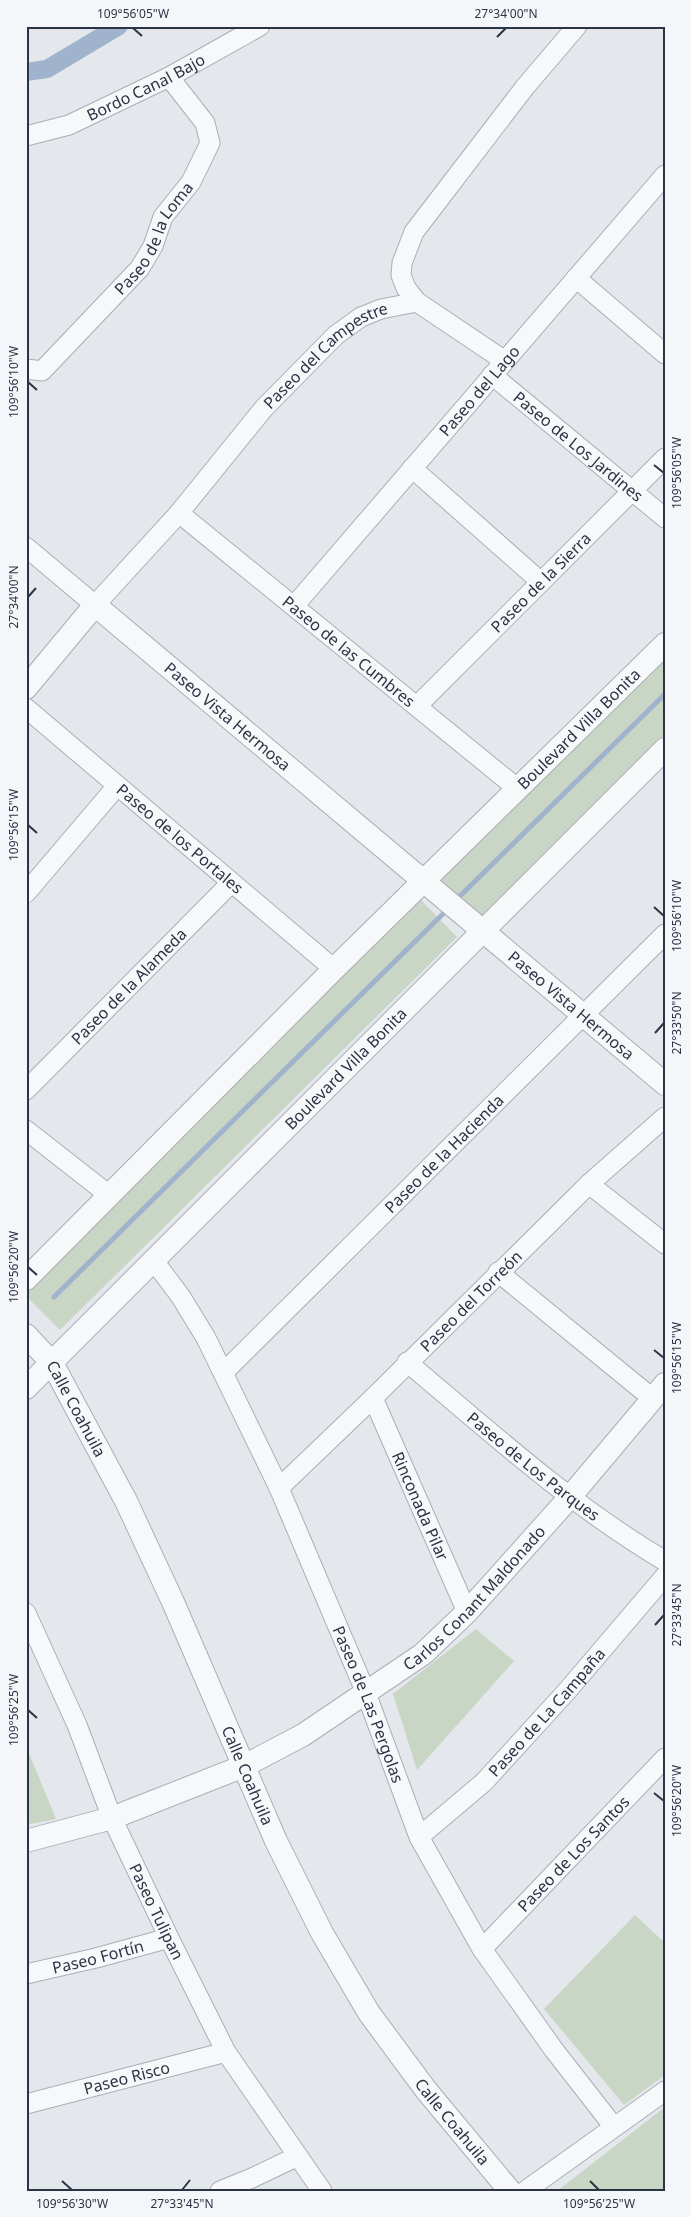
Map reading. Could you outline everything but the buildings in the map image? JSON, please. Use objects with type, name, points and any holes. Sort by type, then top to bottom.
[{"type":"street","name":"Bordo Canal Bajo","points":[[26,136],[69,125],[169,77],[260,26]]},
{"type":"street","points":[[417,302],[406,288],[401,276],[406,249],[414,232],[569,27]]},
{"type":"street","name":"Paseo de la Loma","points":[[26,369],[42,371],[140,268],[153,246],[163,217],[191,182],[210,143],[205,123],[169,77]]},
{"type":"street","name":"Paseo del Lago","points":[[294,606],[576,278],[662,183]]},
{"type":"street","points":[[576,278],[665,354]]},
{"type":"street","name":"Paseo de Los Jardines","points":[[417,302],[498,368],[632,491],[665,518]]},
{"type":"street","name":"Paseo del Campestre","points":[[26,688],[95,605],[179,513],[264,408],[336,335],[361,317],[381,309],[417,302]]},
{"type":"street","name":"Paseo de la Sierra","points":[[417,706],[665,458]]},
{"type":"street","points":[[412,468],[541,582]]},
{"type":"street","name":"Paseo de las Cumbres","points":[[179,513],[518,789]]},
{"type":"street","name":"Paseo Vista Hermosa","points":[[26,548],[427,882],[665,1084]]},
{"type":"street","name":"Boulevard Villa Bonita","points":[[26,1279],[334,969],[427,882],[665,644]]},
{"type":"street","name":"Paseo de los Portales","points":[[26,708],[334,969]]},
{"type":"street","name":"Boulevard Villa Bonita","points":[[26,1388],[49,1359],[154,1261],[480,928],[665,749]]},
{"type":"street","points":[[26,893],[117,786]]},
{"type":"street","name":"Paseo de la Alameda","points":[[26,1090],[231,883]]},
{"type":"street","name":"Paseo de la Hacienda","points":[[224,1372],[665,934]]},
{"type":"street","name":"Paseo del Torreón","points":[[279,1488],[589,1184],[665,1117]]},
{"type":"street","points":[[26,1130],[109,1195]]},
{"type":"street","points":[[589,1184],[665,1244]]},
{"type":"street","name":"Paseo de Las Pergolas","points":[[154,1261],[180,1296],[206,1338],[279,1488],[366,1693],[419,1837],[482,1949],[554,2050],[614,2127]]},
{"type":"street","points":[[498,1272],[658,1391]]},
{"type":"street","name":"Calle Coahuila","points":[[26,1335],[49,1359],[130,1510],[174,1602],[276,1841],[317,1925],[369,2013],[426,2090],[510,2191]]},
{"type":"street","name":"Paseo de Los Parques","points":[[407,1362],[570,1497],[636,1544],[665,1561]]},
{"type":"street","name":"Carlos Conant Maldonado","points":[[26,1841],[112,1818],[244,1766],[303,1734],[423,1654],[467,1612],[570,1497],[658,1391]]},
{"type":"street","name":"Rinconada Pilar","points":[[372,1398],[467,1612]]},
{"type":"street","name":"Paseo de La Campaña","points":[[419,1837],[484,1782],[567,1691],[665,1576]]},
{"type":"street","name":"Paseo Tulipan","points":[[26,1613],[77,1725],[112,1818],[226,2052],[322,2191]]},
{"type":"street","name":"Paseo de Los Santos","points":[[482,1949],[661,1769]]},
{"type":"street","name":"Paseo Fortín","points":[[26,1974],[96,1958],[169,1938]]},
{"type":"street","name":"Paseo Risco","points":[[26,2104],[226,2052]]},
{"type":"street","points":[[525,2191],[665,2091]]},
{"type":"street","points":[[220,2191],[298,2156]]},
{"type":"green space","points":[[665,655],[665,734],[483,915],[474,915],[437,879]]},
{"type":"green space","points":[[419,898],[457,937],[60,1330],[26,1296],[26,1288]]},
{"type":"green space","points":[[476,1629],[514,1661],[417,1770],[393,1694]]},
{"type":"green space","points":[[26,1746],[56,1819],[26,1825]]},
{"type":"green space","points":[[635,1915],[665,1943],[665,2075],[624,2105],[544,2009]]},
{"type":"green space","points":[[665,2107],[665,2187],[661,2191],[557,2191]]},
{"type":"waterway","points":[[26,72],[47,69],[119,26]]},
{"type":"waterway","points":[[455,901],[665,694]]},
{"type":"waterway","points":[[54,1297],[448,909]]}]
